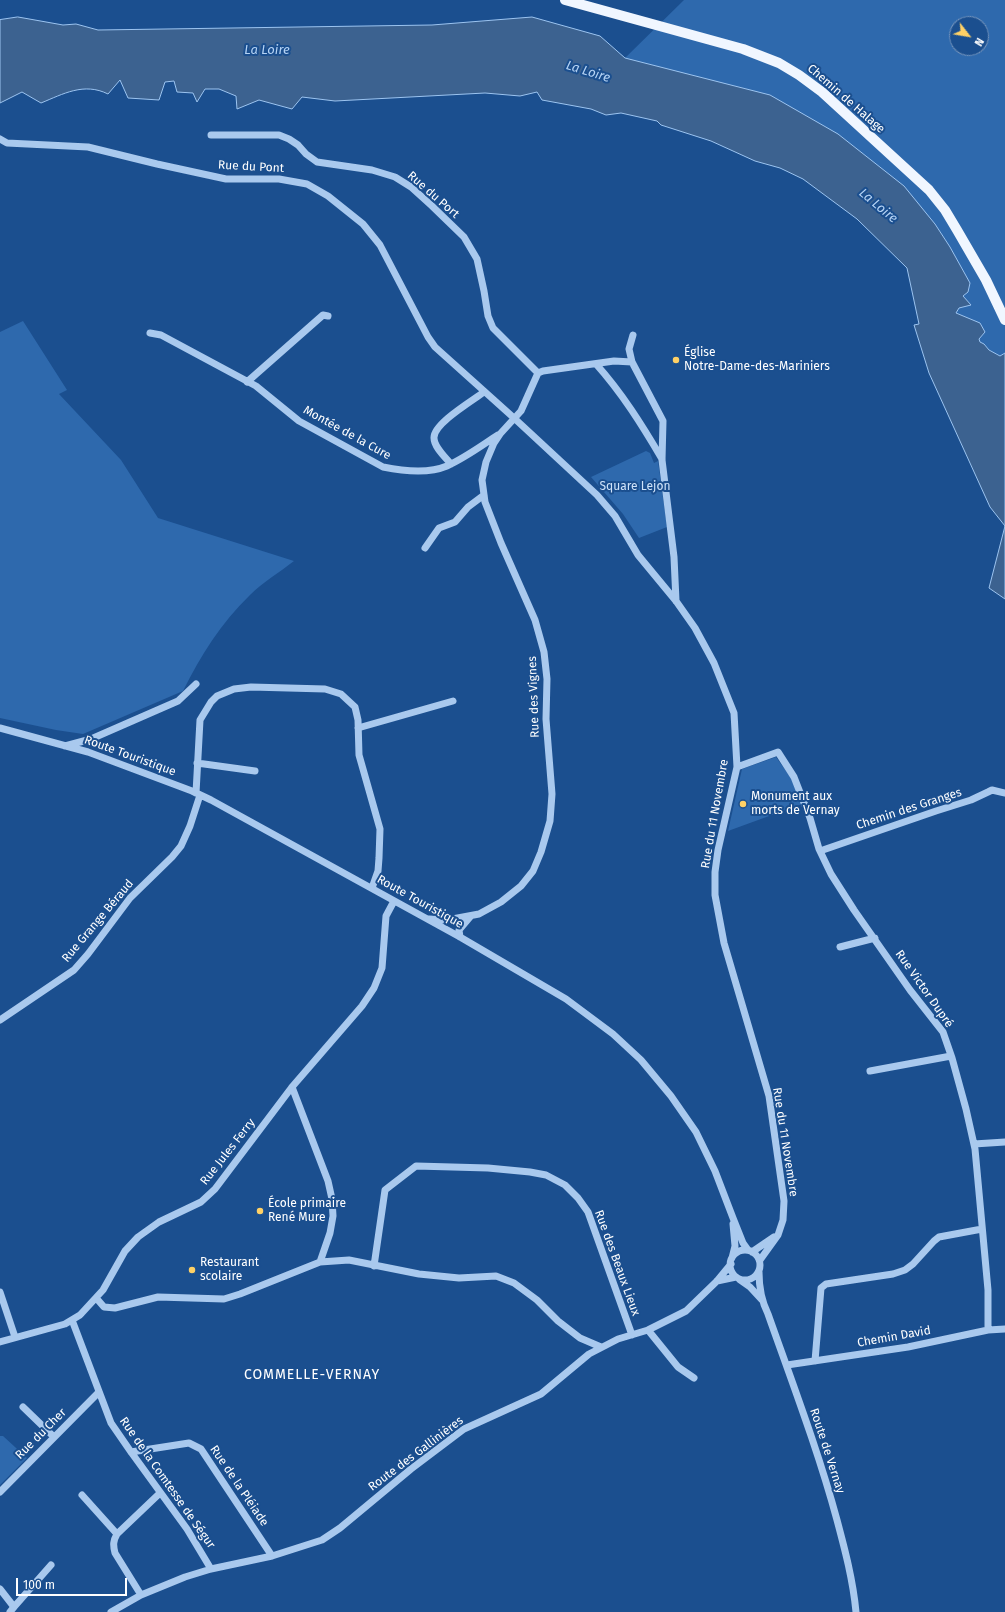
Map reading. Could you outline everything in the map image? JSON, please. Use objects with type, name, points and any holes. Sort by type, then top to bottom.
[{"type":"main road","name":"Chemin de Halage","points":[[565,0],[743,48],[779,63],[799,75],[822,92],[929,190],[957,230],[986,280],[1005,320]]},
{"type":"street","name":"Rue du Port","points":[[211,135],[279,135],[298,145],[306,154],[317,162],[372,170],[395,177],[411,187],[464,237],[477,259],[488,316],[493,328],[538,374]]},
{"type":"street","name":"Rue du Pont","points":[[0,139],[7,143],[88,147],[226,179],[279,179],[307,184],[328,196],[363,224],[380,245],[428,337],[436,347],[514,418]]},
{"type":"street","points":[[247,382],[323,315],[328,316]]},
{"type":"street","name":"Montée de la Cure","points":[[150,333],[161,335],[256,386],[299,420],[383,467],[398,470],[426,471],[451,464],[500,434]]},
{"type":"street","points":[[633,335],[629,349],[632,362],[663,421],[662,460],[664,490],[674,557],[676,601]]},
{"type":"street","points":[[538,374],[543,371],[596,364],[632,362]]},
{"type":"street","points":[[596,364],[634,412],[662,460]]},
{"type":"street","name":"Rue des Vignes","points":[[427,919],[447,920],[470,917],[500,902],[521,886],[533,871],[541,852],[550,821],[552,794],[546,718],[544,652],[535,620],[501,543],[485,502],[482,480],[486,462],[500,434],[521,411],[538,374]]},
{"type":"street","points":[[451,464],[436,446],[434,437],[435,432],[441,424],[484,392]]},
{"type":"street","name":"Rue du 11 Novembre","points":[[514,418],[596,495],[615,516],[638,555],[676,601],[695,628],[714,663],[734,713],[737,767],[718,850],[715,872],[716,895],[724,943],[769,1096],[784,1201],[783,1220],[778,1235],[760,1260]]},
{"type":"street","points":[[425,548],[439,528],[455,522],[468,507],[484,495]]},
{"type":"street","points":[[65,746],[91,739],[178,701],[196,684]]},
{"type":"street","name":"Rue Grange Béraud","points":[[0,1020],[74,970],[88,954],[130,898],[172,857],[181,846],[190,826],[198,794],[200,720],[208,706],[217,696],[234,689],[251,687],[325,690],[341,694],[355,707],[358,728],[359,755],[380,829],[380,858],[378,871],[372,888]]},
{"type":"street","points":[[358,728],[453,701]]},
{"type":"street","name":"Route Touristique","points":[[0,728],[88,752],[198,794],[460,937],[566,999],[614,1034],[641,1060],[671,1096],[696,1132],[716,1171],[732,1218],[743,1244],[750,1251]]},
{"type":"street","name":"Rue Victor Dupré","points":[[737,767],[778,752],[794,777],[820,851],[831,874],[910,990],[943,1032],[966,1108],[974,1144],[988,1290],[988,1330]]},
{"type":"street","points":[[198,763],[255,771]]},
{"type":"street","name":"Chemin des Granges","points":[[820,851],[936,810],[971,800],[992,790],[1005,793]]},
{"type":"street","name":"Rue Jules Ferry","points":[[0,1342],[65,1324],[80,1315],[97,1299],[125,1251],[138,1236],[159,1222],[201,1202],[214,1189],[292,1087],[362,1006],[374,988],[382,968],[386,916],[394,901]]},
{"type":"street","points":[[460,937],[459,930],[470,917]]},
{"type":"street","points":[[840,947],[875,938]]},
{"type":"street","points":[[870,1071],[951,1056]]},
{"type":"street","points":[[292,1087],[328,1182],[332,1199],[333,1216],[330,1233],[320,1262]]},
{"type":"street","points":[[974,1144],[1005,1142]]},
{"type":"street","name":"Rue des Beaux Lieux","points":[[374,1266],[385,1190],[416,1166],[488,1168],[546,1175],[564,1185],[578,1198],[588,1212],[632,1335]]},
{"type":"street","name":"Route Touristique","points":[[731,1261],[735,1246],[732,1218]]},
{"type":"street","points":[[815,1361],[821,1288],[826,1284],[893,1274],[905,1270],[913,1264],[934,1241],[939,1238],[982,1229]]},
{"type":"street","points":[[737,1278],[731,1270],[731,1261],[739,1252],[750,1251],[778,1235]]},
{"type":"street","points":[[717,1281],[737,1278],[748,1280],[756,1276],[760,1268],[760,1260],[750,1251]]},
{"type":"street","points":[[97,1299],[104,1307],[115,1308],[158,1297],[224,1298],[240,1294],[320,1262],[349,1260],[432,1276],[459,1278],[496,1276],[514,1283],[537,1300],[558,1321],[580,1338],[601,1347]]},
{"type":"street","name":"Route des Gallinières","points":[[111,1612],[140,1595],[178,1580],[211,1569],[272,1556],[322,1540],[340,1528],[411,1469],[464,1429],[541,1394],[589,1354],[601,1347],[618,1339],[648,1330],[686,1311],[717,1281],[731,1261]]},
{"type":"street","name":"Route de Vernay","points":[[759,1272],[759,1288],[762,1300],[787,1365],[828,1485],[854,1590],[856,1612]]},
{"type":"street","name":"Route de Vernay","points":[[737,1278],[750,1287],[762,1300]]},
{"type":"street","points":[[0,1292],[15,1337]]},
{"type":"street","name":"Rue de la Comtesse de Ségur","points":[[72,1320],[111,1423],[187,1529],[211,1569]]},
{"type":"street","name":"Chemin David","points":[[787,1365],[908,1346],[988,1330],[1005,1329]]},
{"type":"street","points":[[648,1330],[678,1368],[694,1378]]},
{"type":"street","name":"Rue du Cher","points":[[0,1492],[99,1392]]},
{"type":"street","points":[[23,1407],[54,1437]]},
{"type":"street","name":"Rue de la Pléiade","points":[[131,1452],[189,1443],[201,1448],[272,1556]]},
{"type":"street","points":[[140,1595],[115,1553],[113,1545],[117,1534],[160,1493]]},
{"type":"street","points":[[82,1495],[117,1534]]},
{"type":"street","points":[[0,1589],[12,1610],[51,1565]]},
{"type":"green space","points":[[684,0],[1005,0],[1005,353],[1000,356],[989,350],[980,342],[979,339],[985,332],[956,313],[970,283],[935,224],[625,58]]},
{"type":"green space","points":[[23,321],[67,390],[59,394],[121,460],[158,518],[294,561],[255,590],[230,617],[204,652],[183,691],[83,734],[0,718],[0,332]]},
{"type":"green space","name":"Square Lejon","points":[[646,451],[650,453],[654,463],[658,461],[667,527],[639,538],[623,514],[591,477]]},
{"type":"green space","points":[[776,757],[791,778],[802,804],[728,831],[742,769]]},
{"type":"green space","points":[[0,1436],[3,1436],[27,1458],[0,1485]]},
{"type":"water","name":"La Loire","points":[[18,17],[63,25],[76,24],[98,30],[432,25],[532,17],[600,36],[625,58],[770,95],[838,134],[904,186],[935,224],[970,283],[968,292],[963,296],[971,305],[959,308],[956,313],[980,323],[985,332],[979,339],[980,342],[989,350],[1000,356],[1005,353],[1005,526],[990,507],[929,373],[914,325],[919,324],[907,268],[857,219],[803,179],[780,168],[755,161],[711,141],[661,125],[657,121],[621,113],[606,115],[591,109],[542,100],[537,92],[520,96],[485,93],[335,101],[302,97],[292,109],[259,100],[237,109],[236,96],[219,89],[205,89],[197,102],[193,93],[177,92],[174,81],[165,82],[159,100],[128,98],[120,80],[108,94],[90,89],[82,89],[66,93],[41,103],[22,92],[0,103],[0,20]]},
{"type":"water","points":[[1005,526],[1005,599],[989,588]]},
{"type":"place","name":"Église Notre-Dame-des-Mariniers","points":[[676,360]]},
{"type":"place","name":"Monument aux morts de Vernay","points":[[743,804]]},
{"type":"place","name":"École primaire René Mure","points":[[260,1211]]},
{"type":"place","name":"Restaurant scolaire","points":[[192,1270]]},
{"type":"district","name":"COMMELLE-VERNAY","points":[[312,1375]]}]
